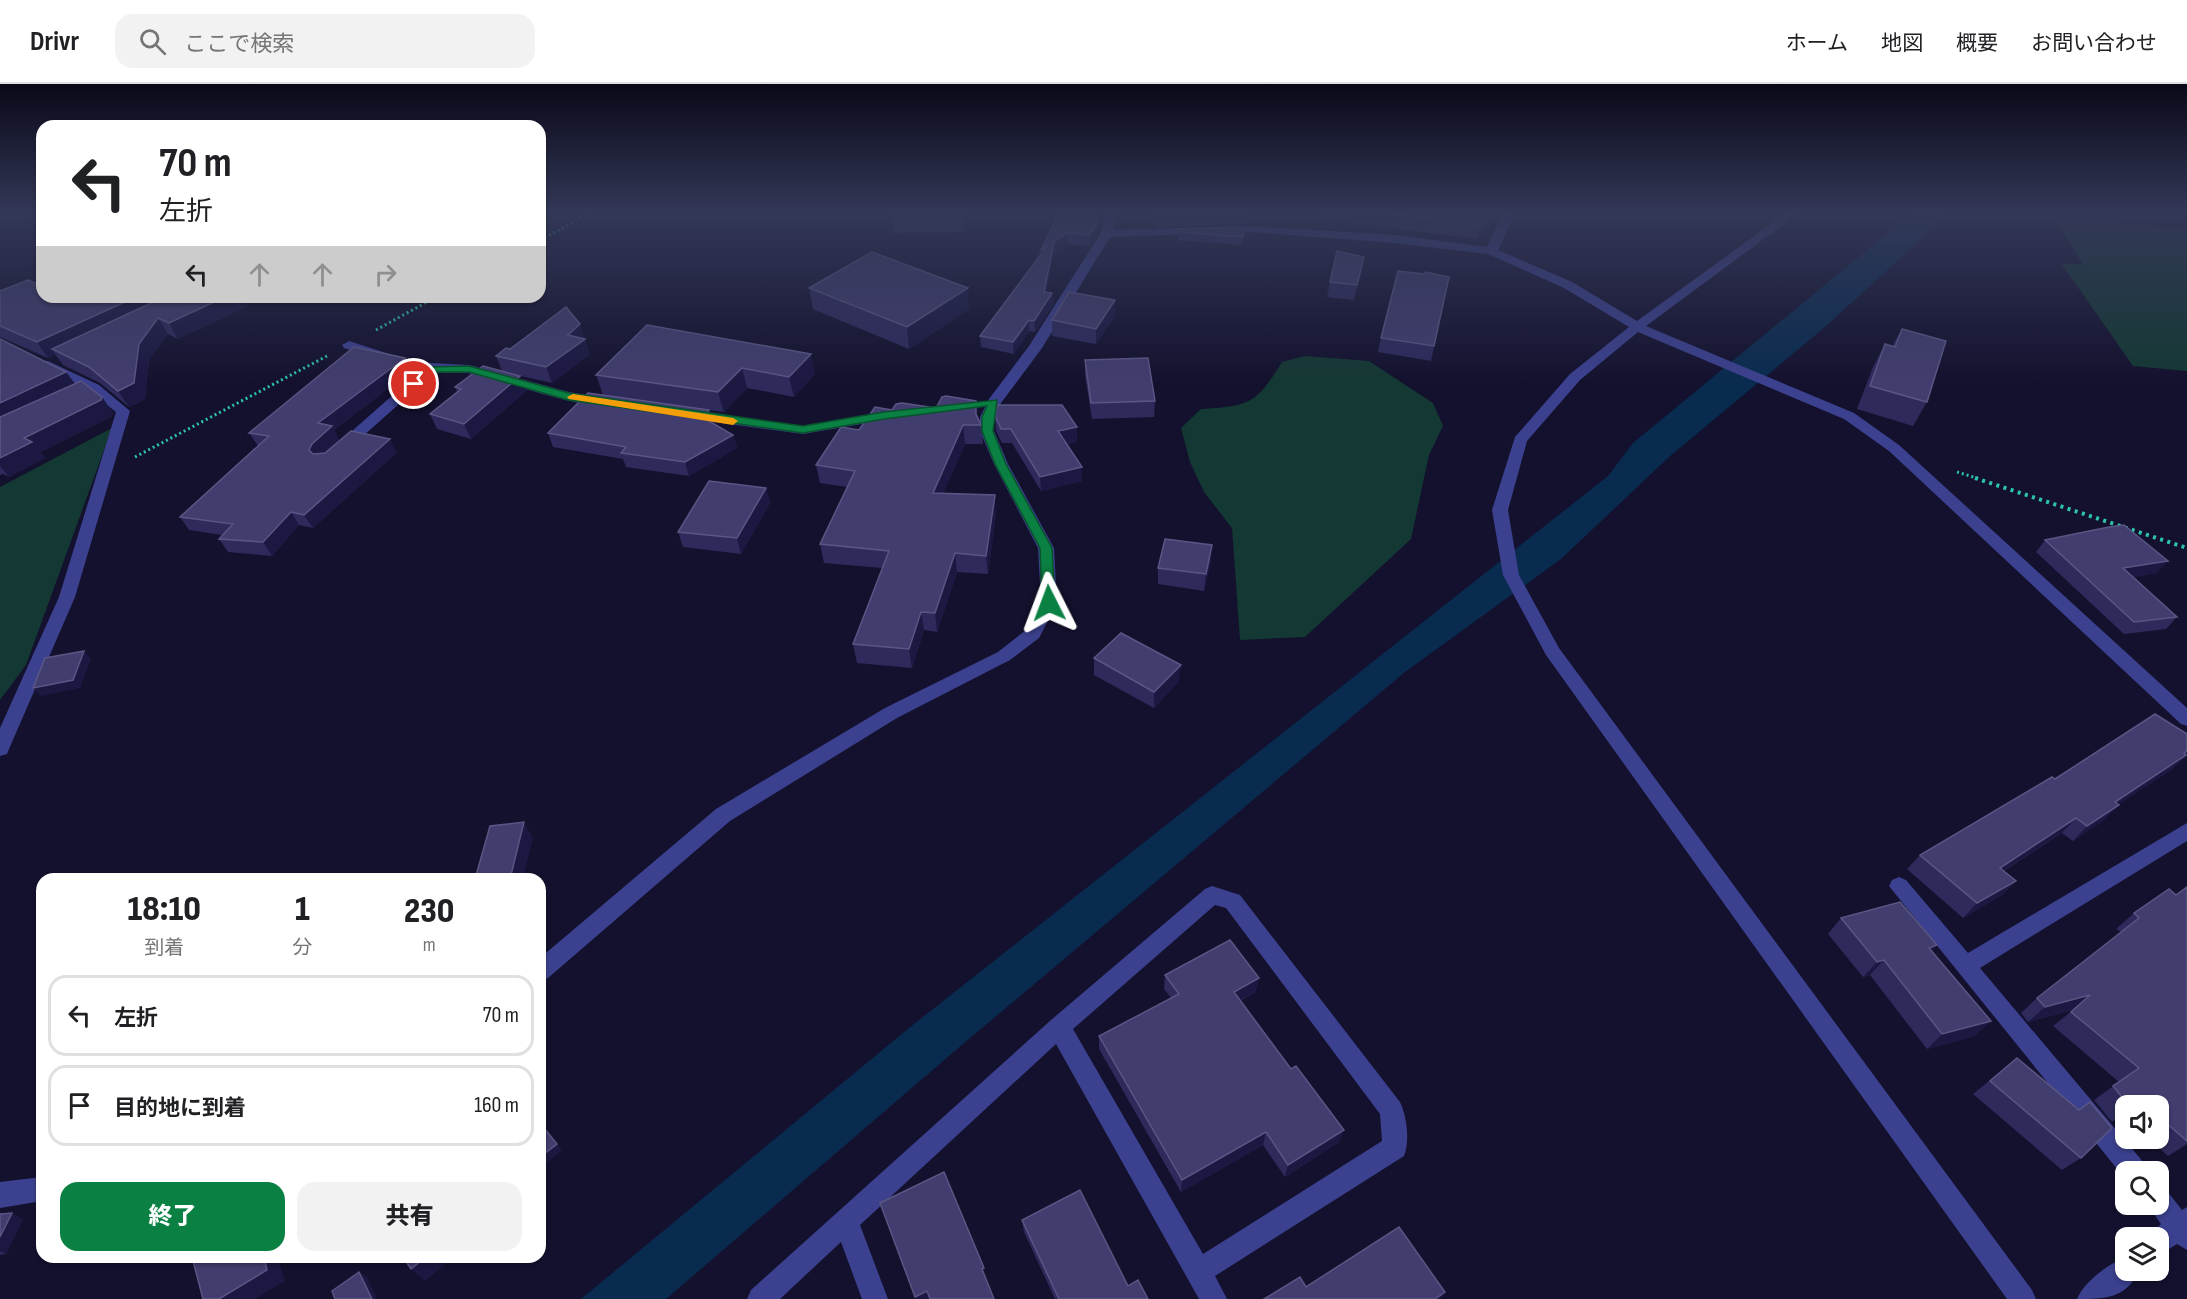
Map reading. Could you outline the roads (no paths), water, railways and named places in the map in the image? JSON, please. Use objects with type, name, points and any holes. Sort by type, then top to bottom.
[{"type":"street","points":[[546,966],[723,815],[891,713],[1004,656],[1033,634],[1049,603],[1046,548],[1001,464],[987,431],[985,403],[1035,348],[1084,270]]},
{"type":"street","points":[[1533,270],[1568,285],[1637,327],[1849,416],[1894,448],[2187,719]]},
{"type":"street","points":[[1715,270],[1637,327],[1575,377],[1520,440],[1500,510],[1511,575],[1552,651],[2023,1299]]},
{"type":"street","points":[[348,345],[432,369],[469,369],[568,396],[626,405]]},
{"type":"street","points":[[48,365],[69,356]]},
{"type":"street","points":[[0,749],[66,597],[123,411],[94,388],[31,357]]},
{"type":"street","points":[[326,462],[432,369]]},
{"type":"street","points":[[73,399],[94,388]]},
{"type":"street","points":[[672,412],[803,430],[905,413]]},
{"type":"street","points":[[1965,966],[2187,831]]},
{"type":"street","points":[[1899,886],[2126,1161]]},
{"type":"street","points":[[760,1299],[1059,1027],[1212,895],[1233,901],[1392,1110],[1395,1147],[1199,1271]]},
{"type":"street","points":[[1059,1027],[1214,1299]]},
{"type":"street","points":[[0,1195],[36,1190]]},
{"type":"street","points":[[2169,1211],[2184,1227],[2169,1236]]},
{"type":"street","points":[[846,1223],[875,1299]]},
{"type":"street","points":[[2090,1299],[2115,1279]]},
{"type":"water","points":[[1843,270],[1888,270],[1825,327],[1669,457],[1561,559],[1405,672],[963,1044],[666,1299],[581,1299],[909,1028],[1608,476],[1633,443]]}]
